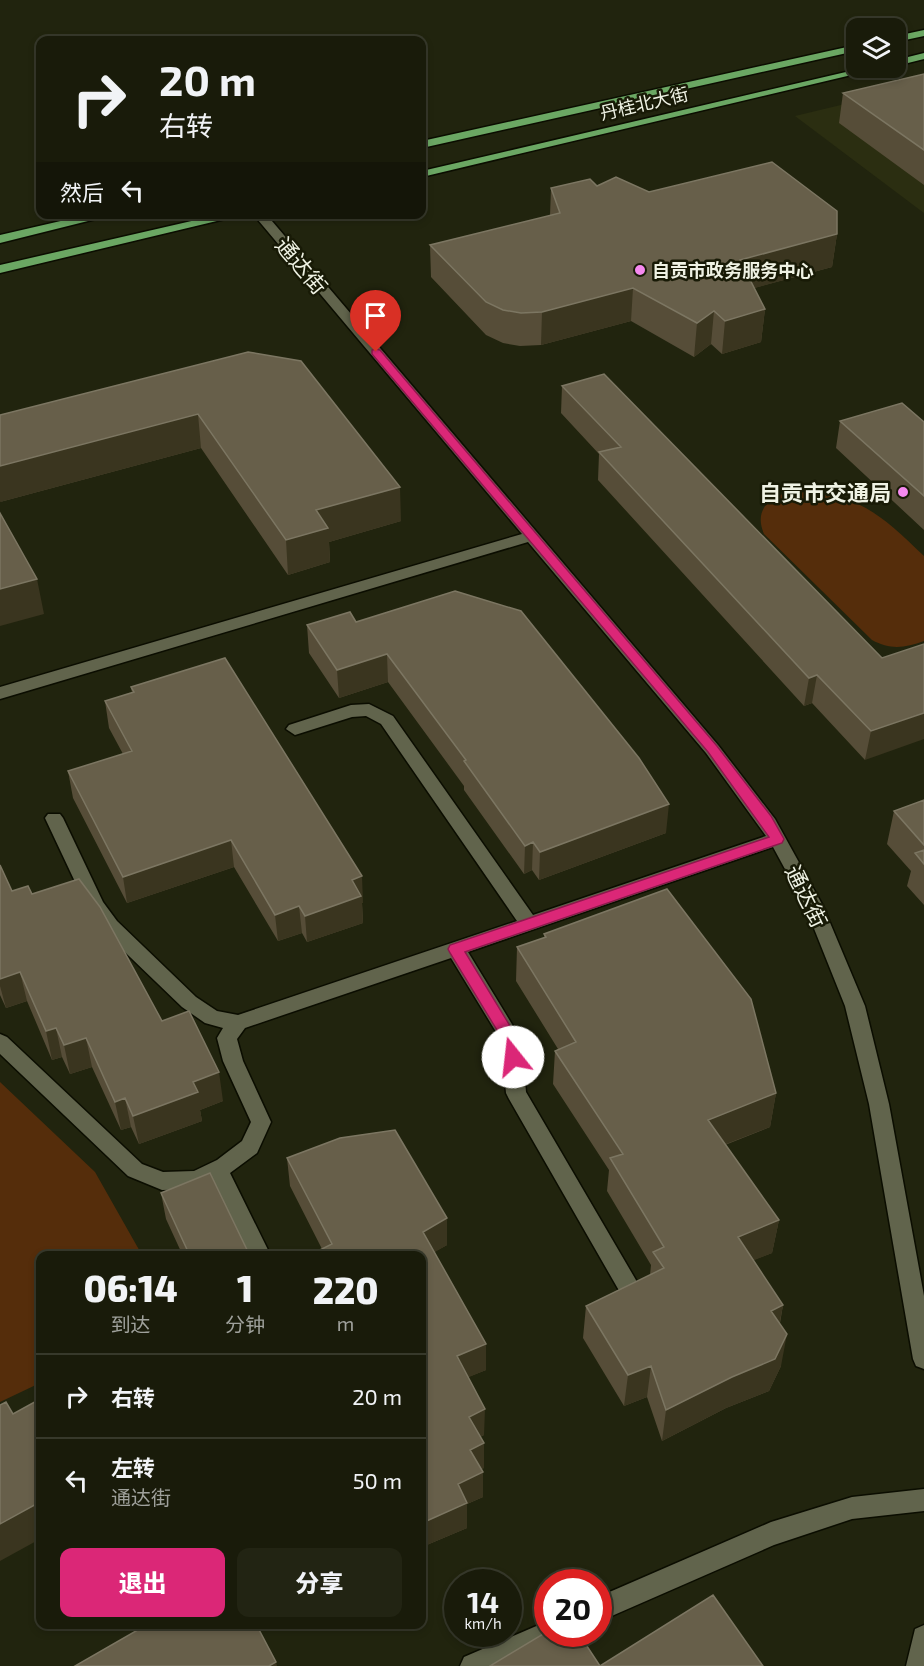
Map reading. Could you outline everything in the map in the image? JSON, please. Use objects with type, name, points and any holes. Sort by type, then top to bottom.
[{"type":"main road","points":[[906,37],[924,33]]},
{"type":"main road","name":"丹桂北大街","points":[[426,144],[846,50]]},
{"type":"main road","points":[[906,60],[924,56]]},
{"type":"main road","name":"丹桂北大街","points":[[426,173],[846,75]]},
{"type":"main road","points":[[0,239],[88,219]]},
{"type":"main road","points":[[0,269],[218,219]]},
{"type":"street","name":"通达街","points":[[263,219],[712,749],[766,819],[814,906],[855,1006],[879,1104],[924,1359]]},
{"type":"street","points":[[0,693],[533,536]]},
{"type":"street","points":[[295,729],[351,711],[369,710],[387,720],[529,924]]},
{"type":"street","points":[[54,818],[95,905],[110,926],[189,1002],[213,1018],[238,1023],[777,839]]},
{"type":"street","points":[[456,949],[511,1039],[516,1093],[629,1287]]},
{"type":"street","points":[[0,1042],[135,1170],[162,1181],[197,1180],[250,1147],[261,1122],[232,1061],[227,1038],[238,1023]]},
{"type":"street","points":[[218,1169],[258,1251]]},
{"type":"street","points":[[612,1604],[771,1534],[852,1508],[924,1500]]},
{"type":"street","points":[[919,1666],[924,1638]]},
{"type":"street","points":[[473,1666],[534,1639]]},
{"type":"shaded area","points":[[924,85],[924,213],[795,116]]},
{"type":"shaded area","points":[[790,492],[833,496],[865,508],[893,527],[924,556],[924,641],[898,647],[872,640],[764,534],[761,518],[765,506],[775,497]]},
{"type":"shaded area","points":[[0,1082],[95,1172],[140,1251],[36,1251],[36,1385],[0,1402]]},
{"type":"building","points":[[924,74],[924,150],[843,93]]},
{"type":"building","points":[[772,162],[837,211],[837,234],[740,260],[765,309],[725,321],[714,311],[697,323],[633,288],[542,312],[521,313],[503,310],[486,302],[430,245],[560,213],[551,188],[590,179],[597,186],[616,177],[649,192]]},
{"type":"building","points":[[248,352],[301,361],[400,487],[316,510],[328,528],[286,540],[198,414],[0,466],[0,415]]},
{"type":"building","points":[[604,374],[882,658],[924,644],[924,713],[871,731],[817,675],[809,678],[599,452],[621,447],[562,386]]},
{"type":"building","points":[[902,403],[924,422],[924,496],[840,421]]},
{"type":"building","points":[[0,513],[37,579],[0,589]]},
{"type":"building","points":[[455,591],[521,611],[639,758],[669,804],[540,852],[533,842],[525,846],[464,761],[466,760],[387,654],[337,670],[307,625],[350,612],[356,622]]},
{"type":"building","points":[[225,658],[362,876],[352,880],[361,896],[305,916],[299,906],[275,915],[231,840],[123,877],[68,771],[132,751],[105,701],[134,692],[131,687]]},
{"type":"building","points":[[924,800],[924,845],[894,811]]},
{"type":"building","points":[[924,850],[924,864],[915,853]]},
{"type":"building","points":[[0,865],[12,891],[28,886],[32,894],[79,879],[100,907],[162,1021],[189,1011],[219,1072],[193,1082],[198,1092],[133,1116],[125,1098],[115,1102],[86,1038],[64,1045],[56,1028],[46,1031],[20,972],[0,979]]},
{"type":"building","points":[[667,889],[751,999],[776,1093],[708,1120],[779,1220],[738,1237],[783,1305],[771,1311],[787,1334],[775,1359],[732,1377],[666,1410],[651,1366],[628,1375],[586,1306],[664,1268],[653,1252],[664,1247],[610,1158],[623,1154],[555,1051],[576,1042],[517,947],[546,937],[544,934]]},
{"type":"building","points":[[395,1130],[447,1218],[423,1232],[486,1344],[457,1356],[485,1409],[469,1417],[484,1443],[470,1450],[483,1472],[458,1484],[467,1503],[426,1521],[426,1251],[318,1251],[332,1244],[287,1158],[340,1138]]},
{"type":"building","points":[[210,1173],[248,1251],[188,1251],[161,1193]]},
{"type":"building","points":[[36,1401],[36,1504],[0,1524],[0,1405],[6,1402],[13,1414]]},
{"type":"building","points":[[713,1595],[763,1666],[600,1666]]},
{"type":"building","points":[[139,1629],[259,1629],[276,1662],[269,1666],[75,1666]]},
{"type":"building","points":[[534,1639],[534,1647],[588,1647],[600,1666],[490,1666]]},
{"type":"place","name":"自贡市政务服务中心","points":[[640,270]]},
{"type":"place","name":"自贡市交通局","points":[[903,492]]},
{"type":"route","points":[[376,352],[712,749],[766,819],[777,839],[456,949],[511,1039],[513,1057]]}]
